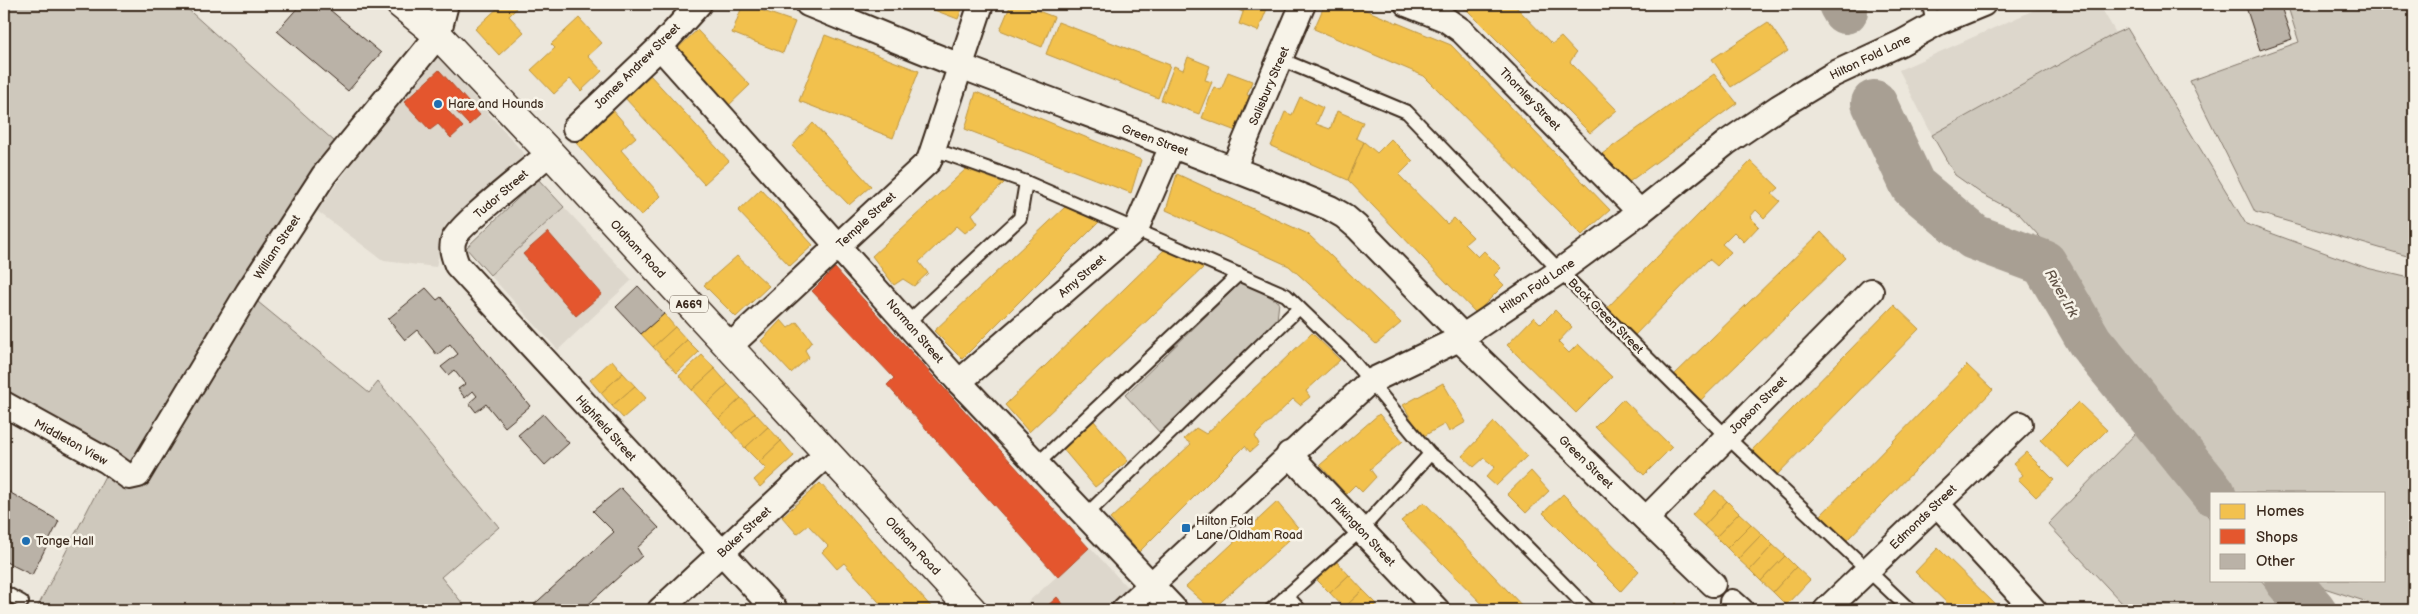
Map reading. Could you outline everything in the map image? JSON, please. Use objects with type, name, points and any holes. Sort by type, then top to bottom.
[{"type":"main road","name":"Oldham Road","points":[[400,4],[438,35],[550,153],[972,610]]},
{"type":"street","points":[[438,35],[446,4]]},
{"type":"street","name":"James Andrew Street","points":[[575,128],[660,47],[699,4]]},
{"type":"street","name":"Green Street","points":[[808,4],[961,66],[1172,146],[1234,167],[1344,216],[1461,337],[1713,584]]},
{"type":"street","name":"Temple Street","points":[[729,348],[929,161],[981,4]]},
{"type":"street","name":"Salisbury Street","points":[[1234,167],[1303,4]]},
{"type":"street","name":"Thornley Street","points":[[1407,4],[1445,19],[1462,31],[1640,212]]},
{"type":"street","name":"Hilton Fold Lane","points":[[1124,610],[1150,583],[1368,382],[1461,337],[1560,271],[1640,212],[1726,143],[1779,107],[1834,74],[1901,43],[1931,15],[1983,4]]},
{"type":"street","name":"William Street","points":[[138,475],[248,292],[324,175],[438,35]]},
{"type":"street","name":"Norman Street","points":[[660,47],[959,382],[1175,610]]},
{"type":"street","name":"Amy Street","points":[[959,382],[1136,229],[1172,146]]},
{"type":"street","name":"Tudor Street","points":[[454,238],[470,221],[550,153]]},
{"type":"street","name":"Highfield Street","points":[[454,238],[452,252],[457,265],[721,554],[775,610]]},
{"type":"street","name":"Jopson Street","points":[[1646,520],[1871,291]]},
{"type":"street","name":"Middleton View","points":[[4,404],[107,461],[129,477],[138,475]]},
{"type":"street","name":"Edmonds Street","points":[[1826,610],[2020,424]]},
{"type":"street","name":"Baker Street","points":[[660,610],[827,454]]},
{"type":"street","name":"Pilkington Street","points":[[1289,454],[1437,610]]},
{"type":"street","points":[[1937,504],[2034,610]]},
{"type":"lane","name":"Back Green Street","points":[[1280,59],[1407,112],[1560,271],[1727,437],[1910,610]]},
{"type":"lane","points":[[933,149],[1026,182],[1286,295],[1348,356],[1430,454],[1450,469],[1589,610]]},
{"type":"lane","points":[[907,323],[1020,218],[1026,182]]},
{"type":"lane","points":[[1037,464],[1238,274]]},
{"type":"lane","points":[[1086,515],[1299,308]]},
{"type":"lane","points":[[1271,610],[1361,530],[1430,454]]},
{"type":"lane","points":[[4,592],[22,602]]},
{"type":"lane","points":[[1286,596],[1300,610]]},
{"type":"shaded area","points":[[4,4],[182,4],[335,142],[258,302],[369,393],[378,382],[499,527],[441,577],[468,610],[36,610],[107,472],[4,402]]},
{"type":"shaded area","points":[[2048,4],[2099,4],[2116,33],[1932,135],[1899,70]]},
{"type":"shaded area","points":[[2287,4],[2414,4],[2414,258],[2255,212],[2190,81],[2299,42]]},
{"type":"shaded area","points":[[2127,28],[2246,224],[2367,268],[2414,279],[2414,610],[2392,610],[2315,585],[2313,582],[2386,582],[2386,492],[2235,492],[2141,382],[2049,247],[2019,214],[1982,194],[1955,175],[1932,135]]},
{"type":"shaded area","points":[[432,49],[525,155],[445,225],[436,267],[384,261],[317,211],[397,102]]},
{"type":"shaded area","points":[[538,179],[564,207],[490,275],[466,248]]},
{"type":"shaded area","points":[[564,207],[632,280],[558,350],[490,275]]},
{"type":"shaded area","points":[[1242,281],[1279,302],[1277,320],[1161,434],[1125,395]]},
{"type":"shaded area","points":[[2138,431],[2210,519],[2210,582],[2263,582],[2286,610],[2114,610],[2122,603],[2048,524]]},
{"type":"shaded area","points":[[1090,547],[1148,610],[1019,610]]},
{"type":"building: Homes","points":[[502,4],[512,4],[516,9],[509,16],[524,32],[499,55],[475,29]]},
{"type":"building: Homes","points":[[743,4],[795,22],[783,53],[732,33]]},
{"type":"building: Homes","points":[[918,4],[964,4],[958,19]]},
{"type":"building: Homes","points":[[1011,4],[1020,4],[1054,17],[1042,47],[1000,30]]},
{"type":"building: Homes","points":[[1225,4],[1246,4],[1243,12]]},
{"type":"building: Homes","points":[[1246,4],[1269,4],[1258,31],[1239,24]]},
{"type":"building: Homes","points":[[1325,4],[1351,4],[1451,45],[1610,210],[1582,235],[1424,76],[1314,29]]},
{"type":"building: Homes","points":[[1450,4],[1513,4],[1552,44],[1561,37],[1576,53],[1570,62],[1617,110],[1590,133],[1467,10]]},
{"type":"building: Homes","points":[[579,18],[602,43],[588,56],[602,71],[581,91],[570,79],[554,94],[531,70],[555,48],[551,44]]},
{"type":"building: Homes","points":[[1058,22],[1170,65],[1158,98],[1046,54]]},
{"type":"building: Homes","points":[[1768,22],[1788,51],[1731,87],[1712,59]]},
{"type":"building: Homes","points":[[697,30],[750,85],[726,108],[673,53]]},
{"type":"building: Homes","points":[[825,35],[919,71],[893,138],[799,101]]},
{"type":"building: Homes","points":[[1188,57],[1210,66],[1205,80],[1212,82],[1199,114],[1161,100],[1174,66],[1183,70]]},
{"type":"building: Homes","points":[[1228,72],[1252,81],[1247,95],[1255,98],[1241,133],[1202,118],[1214,87],[1221,90]]},
{"type":"building: Homes","points":[[1714,74],[1737,103],[1629,182],[1602,154]]},
{"type":"building: Homes","points":[[650,75],[729,161],[704,184],[625,98]]},
{"type":"building: Homes","points":[[976,92],[1141,160],[1131,193],[965,129]]},
{"type":"building: Homes","points":[[1300,97],[1323,108],[1316,124],[1330,129],[1337,111],[1363,122],[1356,138],[1364,142],[1348,180],[1271,146],[1285,112],[1292,115]]},
{"type":"building: Homes","points":[[612,109],[636,137],[621,150],[661,196],[641,216],[576,143]]},
{"type":"building: Homes","points":[[813,123],[871,186],[849,205],[792,146]]},
{"type":"building: Homes","points":[[1391,139],[1413,161],[1399,175],[1447,224],[1454,218],[1473,237],[1465,244],[1478,257],[1484,251],[1501,268],[1494,275],[1504,285],[1476,313],[1348,180],[1364,142],[1377,153]]},
{"type":"building: Homes","points":[[1751,161],[1779,188],[1772,194],[1780,201],[1764,218],[1756,210],[1750,217],[1759,226],[1744,242],[1734,232],[1722,244],[1731,252],[1717,266],[1709,259],[1633,337],[1605,310]]},
{"type":"building: Homes","points":[[966,169],[1004,183],[972,214],[978,223],[965,233],[957,226],[919,262],[928,273],[914,286],[903,279],[894,285],[872,256]]},
{"type":"building: Homes","points":[[1177,174],[1308,234],[1401,323],[1376,344],[1289,266],[1166,210]]},
{"type":"building: Homes","points":[[761,189],[813,245],[790,266],[738,211]]},
{"type":"building: Homes","points":[[1065,207],[1099,222],[962,359],[934,331]]},
{"type":"building: Homes","points":[[1821,232],[1846,258],[1698,403],[1672,377]]},
{"type":"building: Homes","points":[[1166,248],[1204,267],[1029,432],[1005,405]]},
{"type":"building: Homes","points":[[737,256],[769,286],[736,317],[704,285]]},
{"type":"building: Homes","points":[[1894,305],[1919,329],[1774,478],[1749,453]]},
{"type":"building: Homes","points":[[1555,310],[1572,327],[1558,342],[1569,353],[1578,344],[1612,377],[1576,413],[1507,345],[1534,317],[1541,324]]},
{"type":"building: Homes","points":[[664,314],[675,327],[653,347],[641,334]]},
{"type":"building: Homes","points":[[781,320],[788,328],[797,322],[812,341],[805,350],[809,357],[791,373],[761,341]]},
{"type":"building: Homes","points":[[675,327],[687,340],[665,360],[653,347]]},
{"type":"building: Homes","points":[[1312,333],[1340,360],[1306,391],[1310,397],[1300,405],[1293,399],[1255,436],[1259,444],[1250,452],[1245,446],[1139,552],[1110,519],[1191,444],[1184,439],[1196,428],[1206,434]]},
{"type":"building: Homes","points":[[687,340],[699,352],[677,373],[665,360]]},
{"type":"building: Homes","points":[[702,355],[715,369],[692,390],[679,376]]},
{"type":"building: Homes","points":[[612,360],[623,373],[601,393],[590,380]]},
{"type":"building: Homes","points":[[1967,365],[1993,390],[1844,543],[1818,518]]},
{"type":"building: Homes","points":[[715,369],[728,384],[706,405],[692,390]]},
{"type":"building: Homes","points":[[623,373],[635,386],[612,406],[601,393]]},
{"type":"building: Homes","points":[[1443,383],[1466,422],[1449,432],[1445,424],[1422,437],[1403,405]]},
{"type":"building: Homes","points":[[728,384],[741,398],[719,419],[706,405]]},
{"type":"building: Homes","points":[[635,386],[646,398],[623,418],[612,406]]},
{"type":"building: Homes","points":[[741,398],[755,413],[732,433],[719,419]]},
{"type":"building: Homes","points":[[1623,399],[1672,447],[1644,475],[1595,427]]},
{"type":"building: Homes","points":[[2078,402],[2107,430],[2069,468],[2040,440]]},
{"type":"building: Homes","points":[[755,413],[768,427],[745,448],[732,433]]},
{"type":"building: Homes","points":[[1379,414],[1403,441],[1370,469],[1376,477],[1362,492],[1355,485],[1346,494],[1320,465]]},
{"type":"building: Homes","points":[[1094,421],[1128,461],[1095,487],[1062,448]]},
{"type":"building: Homes","points":[[1494,422],[1527,456],[1496,486],[1486,477],[1495,467],[1484,458],[1474,467],[1462,456]]},
{"type":"building: Homes","points":[[768,427],[781,441],[759,462],[745,448]]},
{"type":"building: Homes","points":[[781,441],[794,456],[760,487],[754,480],[766,469],[759,462]]},
{"type":"building: Homes","points":[[2026,452],[2054,480],[2036,497],[2018,479],[2023,475],[2013,464]]},
{"type":"building: Homes","points":[[1531,471],[1549,491],[1526,513],[1507,494]]},
{"type":"building: Homes","points":[[820,483],[934,610],[886,610],[844,563],[837,569],[822,552],[828,546],[808,525],[797,534],[782,517]]},
{"type":"building: Homes","points":[[1715,490],[1727,501],[1704,526],[1692,515]]},
{"type":"building: Homes","points":[[1563,494],[1639,571],[1621,591],[1543,513]]},
{"type":"building: Homes","points":[[1727,501],[1739,513],[1716,537],[1704,526]]},
{"type":"building: Homes","points":[[1277,502],[1300,530],[1212,610],[1186,587]]},
{"type":"building: Homes","points":[[1424,502],[1526,610],[1488,610],[1401,521]]},
{"type":"building: Homes","points":[[1739,513],[1751,524],[1727,548],[1716,537]]},
{"type":"building: Homes","points":[[1751,524],[1762,534],[1738,559],[1727,548]]},
{"type":"building: Homes","points":[[1762,534],[1773,545],[1750,570],[1738,559]]},
{"type":"building: Homes","points":[[1773,545],[1785,556],[1761,581],[1750,570]]},
{"type":"building: Homes","points":[[1938,548],[2001,610],[1954,610],[1915,572]]},
{"type":"building: Homes","points":[[1785,556],[1796,567],[1773,592],[1761,581]]},
{"type":"building: Homes","points":[[1335,560],[1349,575],[1330,593],[1316,579]]},
{"type":"building: Homes","points":[[1796,567],[1810,580],[1786,605],[1773,592]]},
{"type":"building: Homes","points":[[1349,575],[1363,590],[1344,608],[1330,593]]},
{"type":"building: Homes","points":[[1363,590],[1377,604],[1371,610],[1346,610],[1344,608]]},
{"type":"building: Homes","points":[[1676,603],[1683,610],[1669,610]]},
{"type":"building: Shops","name":"Hare and Hounds","points":[[439,70],[480,115],[469,125],[452,107],[448,111],[463,127],[451,138],[438,124],[430,130],[404,102]]},
{"type":"building: Shops","points":[[548,232],[602,294],[576,316],[523,254]]},
{"type":"building: Shops","points":[[835,268],[1089,548],[1058,577],[887,385],[894,378],[812,291]]},
{"type":"building: Shops","points":[[1057,597],[1068,610],[1043,610]]},
{"type":"building: Other","points":[[301,4],[323,4],[381,53],[348,91],[277,31]]},
{"type":"building: Other","points":[[2245,4],[2280,4],[2292,39],[2260,50]]},
{"type":"building: Other","points":[[638,286],[664,314],[641,334],[616,307]]},
{"type":"building: Other","points":[[426,288],[437,300],[441,297],[530,406],[505,427],[486,404],[476,412],[469,403],[477,396],[473,391],[465,398],[458,389],[465,384],[454,370],[448,375],[441,367],[458,354],[450,344],[437,355],[417,330],[405,340],[388,319]]},
{"type":"building: Other","points":[[543,414],[569,443],[545,465],[518,435]]},
{"type":"building: Other","points":[[621,488],[659,528],[637,548],[642,556],[582,610],[528,610],[614,532],[593,511]]},
{"type":"building: Other","name":"Tonge Hall","points":[[4,489],[59,521],[32,575],[4,561]]},
{"type":"waterway","name":"River Irk","points":[[1841,4],[1845,11]]},
{"type":"waterway","name":"River Irk","points":[[1874,103],[1913,186],[1974,237],[2044,263],[2090,342],[2212,492]]},
{"type":"waterway","name":"River Irk","points":[[2289,582],[2313,610]]},
{"type":"place","name":"Hare and Hounds","points":[[438,104]]},
{"type":"place","name":"Hilton Fold Lane/Oldham Road","points":[[1186,528]]},
{"type":"place","name":"Tonge Hall","points":[[26,541]]}]
